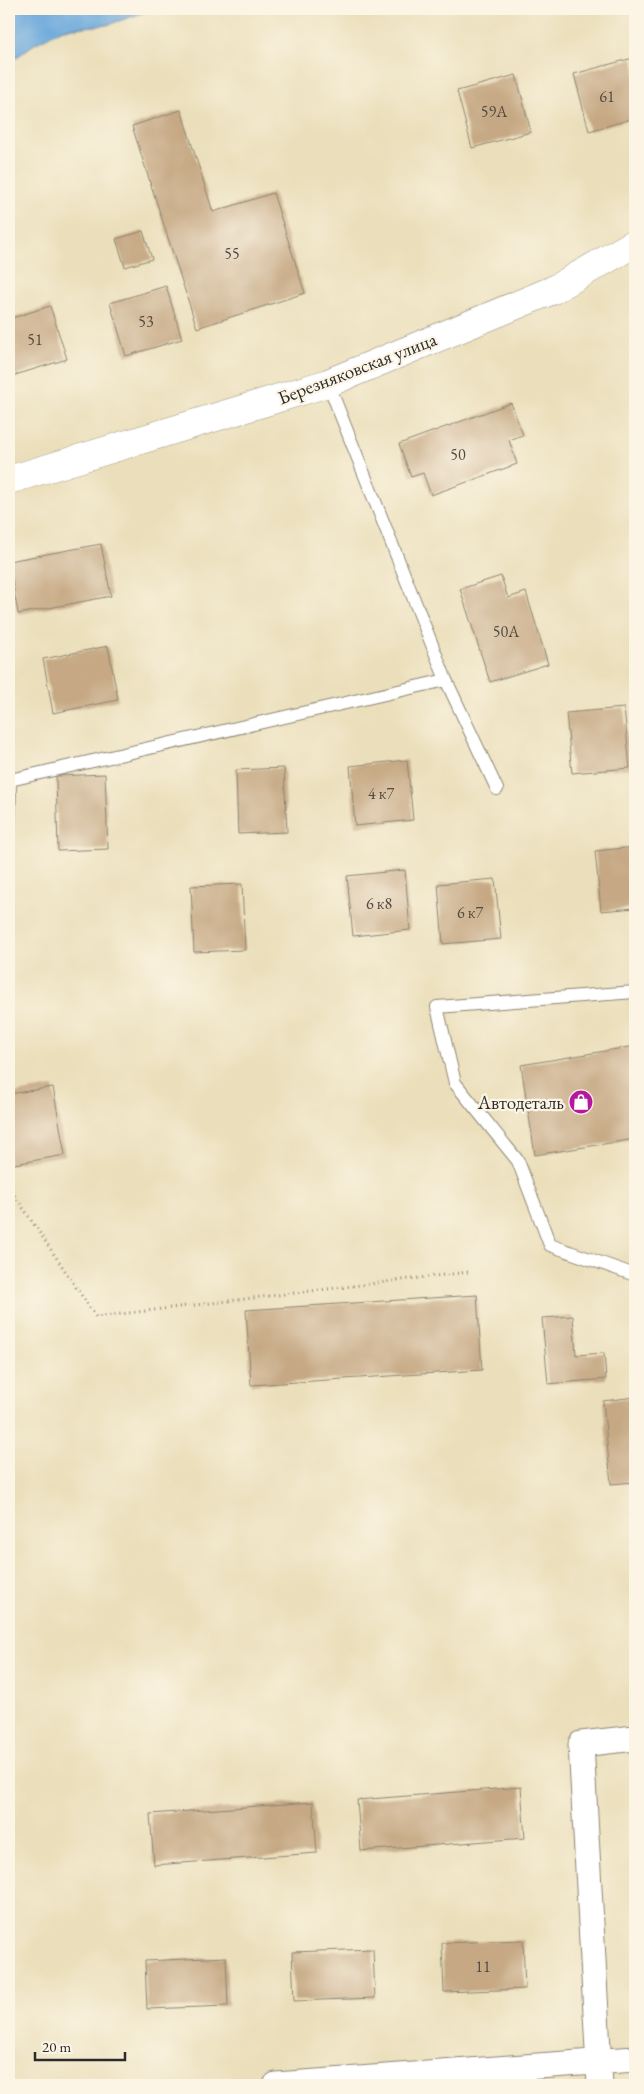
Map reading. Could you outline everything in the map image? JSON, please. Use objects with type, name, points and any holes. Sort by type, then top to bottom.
[{"type":"street","name":"Березняковская улица","points":[[9,480],[328,383],[553,290],[635,243]]},
{"type":"street","points":[[599,2074],[581,1744],[635,1738]]},
{"type":"street","points":[[276,2085],[599,2074],[635,2059]]},
{"type":"lane","points":[[328,383],[446,680],[497,789]]},
{"type":"lane","points":[[9,827],[10,780],[446,680]]},
{"type":"lane","points":[[635,992],[437,1007],[455,1083],[518,1161],[550,1245],[635,1275]]},
{"type":"path","points":[[9,1187],[96,1317],[468,1272]]},
{"type":"water","points":[[9,9],[155,9],[107,25],[63,29],[33,45],[9,63]]},
{"type":"building","points":[[633,58],[635,68],[635,118],[589,131],[574,74]]},
{"type":"building","points":[[516,75],[531,132],[472,148],[457,91]]},
{"type":"building","points":[[181,110],[213,212],[273,193],[305,293],[197,328],[132,126]]},
{"type":"building","points":[[143,231],[152,259],[125,267],[116,239]]},
{"type":"building","points":[[166,286],[182,339],[126,356],[110,303]]},
{"type":"building","points":[[50,306],[67,359],[12,376],[9,367],[9,319]]},
{"type":"building","points":[[511,403],[523,435],[509,440],[517,464],[431,495],[423,473],[411,477],[399,444]]},
{"type":"building","points":[[101,544],[111,596],[18,614],[9,561]]},
{"type":"building","points":[[501,576],[508,598],[526,592],[548,664],[490,682],[460,589]]},
{"type":"building","points":[[108,646],[118,700],[53,713],[43,659]]},
{"type":"building","points":[[624,708],[630,768],[572,773],[566,713]]},
{"type":"building","points":[[407,760],[413,820],[355,826],[350,766]]},
{"type":"building","points":[[284,768],[287,832],[238,834],[236,770]]},
{"type":"building","points":[[105,774],[108,849],[58,851],[56,776]]},
{"type":"building","points":[[635,847],[635,908],[601,911],[595,851]]},
{"type":"building","points":[[405,870],[410,930],[353,936],[347,876]]},
{"type":"building","points":[[495,879],[501,939],[443,944],[438,884]]},
{"type":"building","points":[[242,884],[245,950],[194,952],[191,886]]},
{"type":"building","name":"Автодеталь","points":[[635,1046],[635,1139],[535,1155],[521,1065]]},
{"type":"building","points":[[53,1087],[65,1155],[9,1165],[9,1094]]},
{"type":"building","points":[[477,1295],[482,1370],[251,1385],[246,1310]]},
{"type":"building","points":[[573,1316],[576,1355],[604,1353],[606,1379],[548,1384],[542,1318]]},
{"type":"building","points":[[635,1397],[635,1482],[611,1484],[603,1401]]},
{"type":"building","points":[[521,1787],[525,1838],[361,1851],[357,1800]]},
{"type":"building","points":[[313,1802],[317,1853],[154,1865],[150,1814]]},
{"type":"building","points":[[523,1940],[525,1989],[444,1992],[442,1943]]},
{"type":"building","points":[[373,1949],[375,1998],[294,2001],[292,1952]]},
{"type":"building","points":[[226,1957],[228,2006],[147,2009],[145,1961]]},
{"type":"place","name":"Автодеталь","points":[[581,1102]]}]
